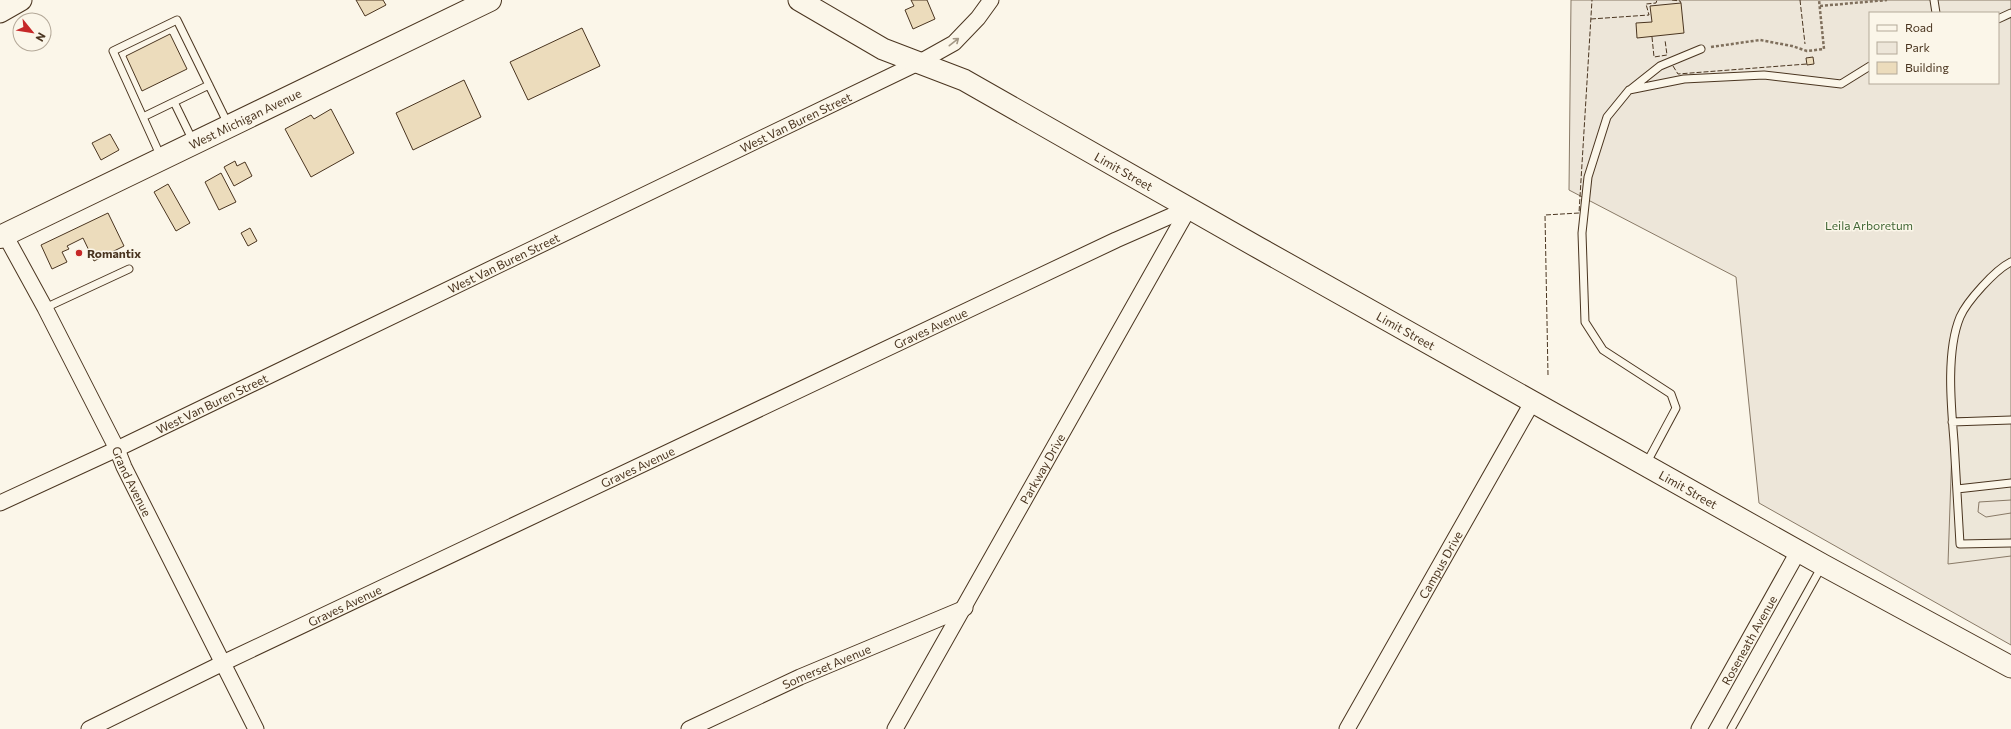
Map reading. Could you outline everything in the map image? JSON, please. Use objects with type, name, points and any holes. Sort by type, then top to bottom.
[{"type":"highway","name":"West Michigan Avenue","points":[[2,236],[490,0]]},
{"type":"street","points":[[0,12],[21,0]]},
{"type":"street","name":"Limit Street","points":[[799,0],[883,50],[920,62],[964,80],[1533,401],[2011,667]]},
{"type":"street","name":"West Van Buren Street","points":[[0,503],[118,449],[920,62],[954,43],[978,18],[990,0]]},
{"type":"street","name":"Parkway Drive","points":[[895,729],[965,608],[1189,208]]},
{"type":"street","name":"Graves Avenue","points":[[89,729],[223,663],[1116,240],[1189,208]]},
{"type":"street","name":"Grand Avenue","points":[[2,236],[45,308],[118,449],[124,466],[256,729]]},
{"type":"street","name":"Campus Drive","points":[[1347,729],[1533,401]]},
{"type":"street","name":"Roseneath Avenue","points":[[1698,729],[1799,550]]},
{"type":"street","name":"Somerset Avenue","points":[[689,729],[800,677],[965,608]]},
{"type":"lane","points":[[1934,0],[1936,12]]},
{"type":"lane","points":[[1999,19],[2011,13]]},
{"type":"lane","points":[[161,158],[113,50],[177,20],[229,126]]},
{"type":"lane","points":[[1646,464],[1676,408],[1671,394],[1603,350],[1585,322],[1582,233],[1588,177],[1607,117],[1629,90],[1660,66],[1701,49]]},
{"type":"lane","points":[[1629,90],[1684,80],[1764,75],[1841,84],[1869,67]]},
{"type":"lane","points":[[143,117],[209,85]]},
{"type":"lane","points":[[174,102],[194,143]]},
{"type":"lane","points":[[2011,262],[2003,266],[1980,288],[1960,316],[1953,345],[1950,389],[1960,544],[2011,543]]},
{"type":"lane","points":[[45,308],[129,269]]},
{"type":"lane","points":[[1952,422],[2011,420]]},
{"type":"lane","points":[[1957,489],[2011,483]]},
{"type":"lane","points":[[1731,729],[1824,564]]},
{"type":"path","points":[[1701,49],[1722,44],[1760,40],[1792,46],[1806,51],[1824,49],[1819,0]]},
{"type":"path","points":[[1820,6],[1888,0]]},
{"type":"green space","name":"Leila Arboretum","points":[[1571,0],[2011,0],[2011,645],[1759,503],[1736,277],[1569,190]]},
{"type":"shaded area","points":[[2011,417],[2011,500],[1979,502],[1978,512],[1986,517],[2011,513],[2011,556],[1948,564],[1953,418]]},
{"type":"building","points":[[356,0],[383,0],[386,5],[365,16]]},
{"type":"building","points":[[911,0],[927,0],[935,19],[913,29],[905,10],[914,6]]},
{"type":"building","points":[[1681,3],[1684,33],[1637,38],[1636,23],[1652,22],[1650,6]]},
{"type":"building","points":[[582,28],[600,66],[528,100],[510,62]]},
{"type":"building","points":[[170,34],[187,69],[142,91],[126,56]]},
{"type":"building","points":[[1813,57],[1814,64],[1807,65],[1806,58]]},
{"type":"building","points":[[464,80],[481,117],[413,150],[396,113]]},
{"type":"building","points":[[331,109],[354,153],[311,177],[285,129],[311,115],[314,119]]},
{"type":"building","points":[[110,134],[119,150],[101,160],[92,143]]},
{"type":"building","points":[[235,161],[237,166],[245,162],[252,176],[234,186],[224,167]]},
{"type":"building","points":[[221,173],[236,202],[219,210],[205,182]]},
{"type":"building","points":[[168,184],[190,223],[176,231],[154,192]]},
{"type":"building","points":[[108,213],[124,246],[94,261],[83,238],[67,246],[69,249],[62,252],[67,262],[52,269],[41,245]]},
{"type":"building","points":[[250,228],[257,241],[248,246],[241,233]]},
{"type":"fence","points":[[1548,375],[1545,215],[1579,213],[1592,0]]},
{"type":"fence","points":[[1591,19],[1649,15],[1646,4],[1656,3],[1657,0]]},
{"type":"fence","points":[[1672,0],[1680,1],[1681,3]]},
{"type":"fence","points":[[1800,0],[1805,44]]},
{"type":"fence","points":[[1652,37],[1654,57],[1667,55],[1665,40]]},
{"type":"fence","points":[[1673,66],[1678,74],[1807,64]]},
{"type":"place","name":"Romantix","points":[[79,253]]}]
